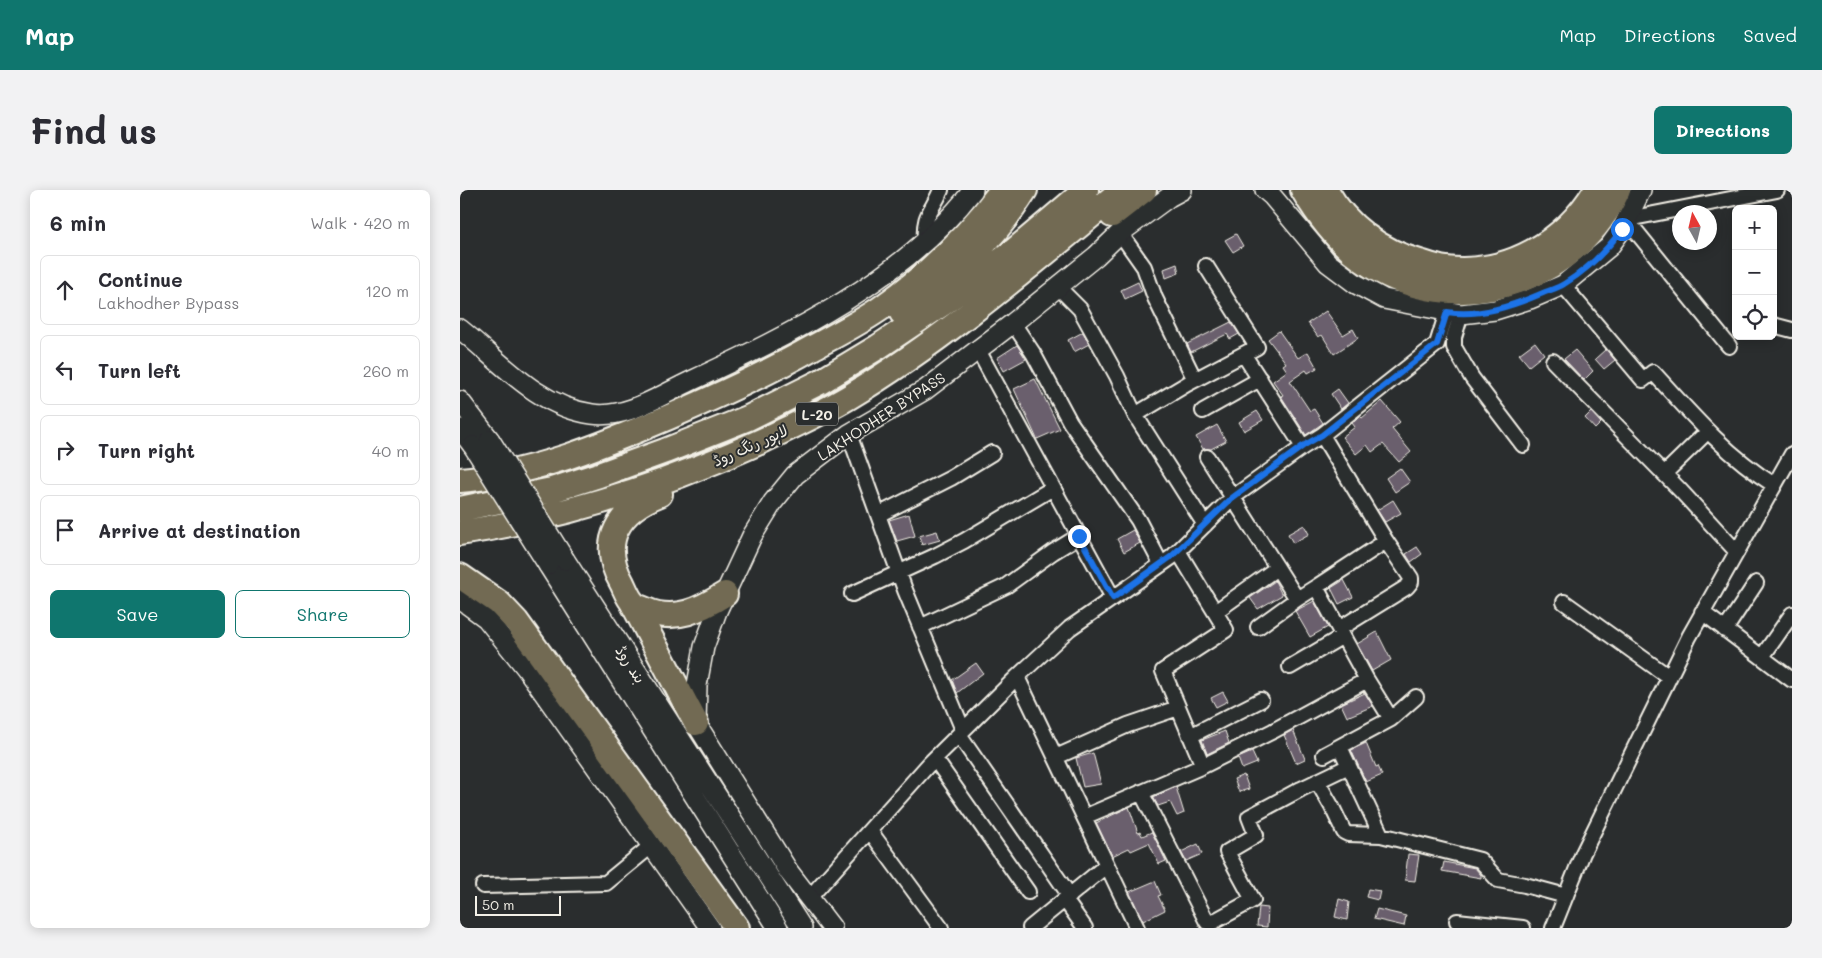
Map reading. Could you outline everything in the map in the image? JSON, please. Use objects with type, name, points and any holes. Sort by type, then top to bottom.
[{"type":"highway","points":[[460,480],[516,471],[582,452],[701,403],[790,361],[882,308],[908,288],[961,240],[983,216],[1002,190]]},
{"type":"highway","points":[[599,475],[651,443],[757,397],[867,337],[916,303],[960,266],[1005,218],[1024,190]]},
{"type":"highway","name":"لاہور رنگ روڈ","points":[[460,509],[552,490],[665,452],[748,418],[820,382],[878,347],[942,304],[1014,251],[1086,190]]},
{"type":"highway","name":"لاہور رنگ روڈ","points":[[460,533],[552,514],[616,496],[676,476],[735,453],[794,426],[849,397],[953,326],[1122,190]]},
{"type":"highway","points":[[1026,268],[1081,240],[1144,190]]},
{"type":"highway","points":[[1318,195],[1354,227],[1391,252],[1408,259],[1445,269],[1464,270],[1490,267],[1513,261],[1538,250],[1572,224],[1586,208],[1596,190]]},
{"type":"highway","points":[[1318,195],[1323,222],[1367,263],[1388,275],[1412,284],[1439,290],[1462,291],[1497,287],[1532,276],[1554,265],[1578,246],[1596,228],[1611,206],[1618,190]]},
{"type":"highway","points":[[696,723],[616,573],[611,548],[615,530],[626,514],[635,506],[655,496],[771,448],[841,413],[924,361],[960,335],[995,294]]},
{"type":"highway","points":[[460,576],[499,603],[516,621],[737,928]]},
{"type":"highway","points":[[633,604],[652,612],[677,615],[697,610],[725,594]]},
{"type":"main road","points":[[460,329],[483,347],[512,375],[553,401],[582,413],[606,415],[628,410],[771,342],[822,315],[890,270],[958,210],[973,190]]},
{"type":"main road","name":"LAKHODHER BYPASS","points":[[696,723],[702,657],[710,629],[752,536],[773,502],[795,475],[849,434],[925,390],[1013,323],[1096,256],[1120,233],[1182,190]]},
{"type":"main road","points":[[1265,190],[1328,263],[1356,284],[1384,299],[1454,313],[1495,310],[1530,299],[1564,285],[1609,247],[1625,224],[1641,190]]},
{"type":"main road","name":"بند روڈ","points":[[460,401],[481,443],[556,562],[778,928]]},
{"type":"main road","name":"بند روڈ","points":[[460,429],[481,443]]},
{"type":"main road","name":"بند روڈ","points":[[556,562],[802,928]]},
{"type":"main road","points":[[460,599],[486,618],[500,633],[710,928]]},
{"type":"main road","points":[[696,723],[789,872],[832,928]]},
{"type":"street","points":[[926,240],[924,226],[928,211],[936,201],[941,190]]},
{"type":"street","points":[[1625,224],[1777,190]]},
{"type":"street","points":[[1625,224],[1635,230],[1729,346]]},
{"type":"street","points":[[1120,233],[1144,267],[1155,298],[1194,380]]},
{"type":"street","points":[[1136,415],[1194,380],[1257,347],[1206,266]]},
{"type":"street","points":[[1564,285],[1643,380],[1653,372],[1707,432],[1737,459],[1774,485]]},
{"type":"street","points":[[1058,286],[1080,308],[1136,415],[1204,525]]},
{"type":"street","points":[[809,898],[935,759],[1017,677],[1070,628],[1178,551],[1232,498],[1303,446],[1322,435],[1437,344],[1454,313]]},
{"type":"street","points":[[1454,313],[1454,347],[1472,378],[1523,445]]},
{"type":"street","points":[[1013,323],[1033,353],[1070,422],[1138,520],[1161,564]]},
{"type":"street","points":[[1777,326],[1792,330]]},
{"type":"street","points":[[978,350],[1113,598]]},
{"type":"street","points":[[1244,355],[1303,446]]},
{"type":"street","points":[[1553,361],[1664,474],[1736,552]]},
{"type":"street","points":[[1202,411],[1260,379]]},
{"type":"street","points":[[1664,474],[1707,432]]},
{"type":"street","points":[[849,434],[898,572],[961,733],[1085,928]]},
{"type":"street","points":[[1290,667],[1407,587],[1411,582],[1411,578],[1386,541],[1322,435]]},
{"type":"street","points":[[878,515],[951,478],[992,453]]},
{"type":"street","points":[[1553,928],[1583,852],[1669,677],[1702,612],[1774,485],[1788,472],[1792,454]]},
{"type":"street","points":[[1207,457],[1297,599]]},
{"type":"street","points":[[852,594],[964,540],[1053,488]]},
{"type":"street","points":[[920,627],[1006,586],[1079,536]]},
{"type":"street","points":[[1258,627],[1386,541]]},
{"type":"street","points":[[1178,551],[1226,630],[1163,671],[1203,766]]},
{"type":"street","points":[[1215,612],[1277,568]]},
{"type":"street","points":[[1725,630],[1756,583]]},
{"type":"street","points":[[1316,587],[1367,680],[1391,719]]},
{"type":"street","points":[[1564,602],[1669,677]]},
{"type":"street","points":[[1702,612],[1792,680]]},
{"type":"street","points":[[1762,657],[1792,614]]},
{"type":"street","points":[[1017,677],[1137,928]]},
{"type":"street","points":[[1084,817],[1203,766],[1273,731],[1367,680]]},
{"type":"street","points":[[1324,756],[1391,719],[1416,697]]},
{"type":"street","points":[[1190,736],[1261,700]]},
{"type":"street","points":[[1056,758],[1128,725],[1178,708]]},
{"type":"street","points":[[1340,747],[1381,835]]},
{"type":"street","points":[[935,759],[1028,892]]},
{"type":"street","points":[[1141,792],[1207,922],[1211,923],[1253,900],[1227,852],[1256,835],[1249,818],[1349,766]]},
{"type":"street","points":[[1317,782],[1344,832],[1348,834],[1381,835],[1480,860],[1498,880],[1566,896]]},
{"type":"street","points":[[870,831],[941,928]]},
{"type":"street","points":[[483,886],[606,883],[651,846]]},
{"type":"street","points":[[1030,928],[1107,865]]},
{"type":"street","points":[[1457,921],[1523,928]]},
{"type":"building","points":[[1236,234],[1243,246],[1233,252],[1225,240]]},
{"type":"building","points":[[1177,264],[1179,273],[1166,278],[1164,269]]},
{"type":"building","points":[[1138,282],[1142,291],[1125,299],[1121,290]]},
{"type":"building","points":[[1326,311],[1343,335],[1353,329],[1358,338],[1334,354],[1322,335],[1318,337],[1308,323]]},
{"type":"building","points":[[1231,322],[1239,334],[1230,339],[1227,334],[1191,352],[1187,344]]},
{"type":"building","points":[[1279,331],[1298,358],[1308,352],[1317,368],[1308,373],[1306,370],[1290,381],[1310,411],[1314,409],[1323,423],[1306,435],[1273,381],[1287,371],[1283,365],[1286,363],[1268,339]]},
{"type":"building","points":[[1083,332],[1089,344],[1074,352],[1068,340]]},
{"type":"building","points":[[1535,342],[1544,354],[1529,366],[1519,354]]},
{"type":"building","points":[[1017,345],[1026,359],[1004,371],[997,358]]},
{"type":"building","points":[[1606,349],[1615,360],[1604,369],[1595,359]]},
{"type":"building","points":[[1575,350],[1593,371],[1584,380],[1564,359]]},
{"type":"building","points":[[1035,379],[1060,429],[1037,439],[1014,389]]},
{"type":"building","points":[[1338,389],[1348,403],[1341,409],[1331,394]]},
{"type":"building","points":[[1382,401],[1400,422],[1392,429],[1411,452],[1399,462],[1383,444],[1372,452],[1367,445],[1356,454],[1342,437],[1355,427],[1352,423],[1360,416],[1362,418]]},
{"type":"building","points":[[1257,411],[1263,420],[1244,431],[1239,422]]},
{"type":"building","points":[[1591,412],[1601,423],[1595,429],[1585,418]]},
{"type":"building","points":[[1217,425],[1226,441],[1211,449],[1203,449],[1196,437]]},
{"type":"building","points":[[1400,468],[1410,482],[1395,492],[1386,478]]},
{"type":"building","points":[[1393,500],[1401,513],[1385,522],[1377,510]]},
{"type":"building","points":[[909,514],[915,536],[897,541],[889,520]]},
{"type":"building","points":[[1304,525],[1309,534],[1293,543],[1288,534]]},
{"type":"building","points":[[1133,530],[1140,543],[1124,552],[1117,539]]},
{"type":"building","points":[[937,531],[940,540],[922,545],[919,536]]},
{"type":"building","points":[[1417,547],[1422,554],[1411,562],[1406,554]]},
{"type":"building","points":[[1344,580],[1353,597],[1339,604],[1331,588]]},
{"type":"building","points":[[1275,581],[1282,595],[1258,609],[1250,598]]},
{"type":"building","points":[[1314,601],[1328,627],[1310,637],[1295,611]]},
{"type":"building","points":[[1377,632],[1391,660],[1372,671],[1357,644]]},
{"type":"building","points":[[976,663],[983,673],[957,693],[952,680]]},
{"type":"building","points":[[1223,692],[1228,701],[1216,707],[1211,698]]},
{"type":"building","points":[[1365,693],[1373,706],[1347,717],[1341,704]]},
{"type":"building","points":[[1293,730],[1305,759],[1296,763],[1284,735]]},
{"type":"building","points":[[1225,731],[1229,743],[1207,754],[1202,740]]},
{"type":"building","points":[[1366,743],[1376,767],[1378,766],[1382,775],[1366,782],[1351,750]]},
{"type":"building","points":[[1252,752],[1257,763],[1242,769],[1238,758]]},
{"type":"building","points":[[1093,753],[1101,784],[1083,787],[1076,758]]},
{"type":"building","points":[[1244,775],[1249,789],[1239,792],[1234,779]]},
{"type":"building","points":[[1176,787],[1184,813],[1177,816],[1170,802],[1158,806],[1153,797]]},
{"type":"building","points":[[1129,807],[1138,833],[1140,832],[1142,836],[1152,832],[1166,861],[1159,864],[1149,843],[1131,851],[1129,848],[1112,856],[1096,823]]},
{"type":"building","points":[[1198,844],[1202,854],[1186,861],[1181,852]]},
{"type":"building","points":[[1408,854],[1419,855],[1415,881],[1405,880]]},
{"type":"building","points":[[1444,862],[1475,868],[1481,875],[1481,878],[1442,871]]},
{"type":"building","points":[[1155,881],[1161,895],[1158,896],[1165,910],[1143,921],[1129,892]]},
{"type":"building","points":[[1368,889],[1380,891],[1378,900],[1366,897]]},
{"type":"building","points":[[1339,899],[1349,902],[1347,920],[1335,917]]},
{"type":"building","points":[[1259,907],[1268,908],[1267,927],[1257,926]]},
{"type":"building","points":[[1377,909],[1406,916],[1404,926],[1374,919]]},
{"type":"route","points":[[1079,536],[1113,598],[1172,556],[1232,498],[1303,446],[1322,435],[1437,344],[1447,312],[1461,314],[1495,310],[1530,299],[1564,285],[1609,247],[1622,229]]}]
